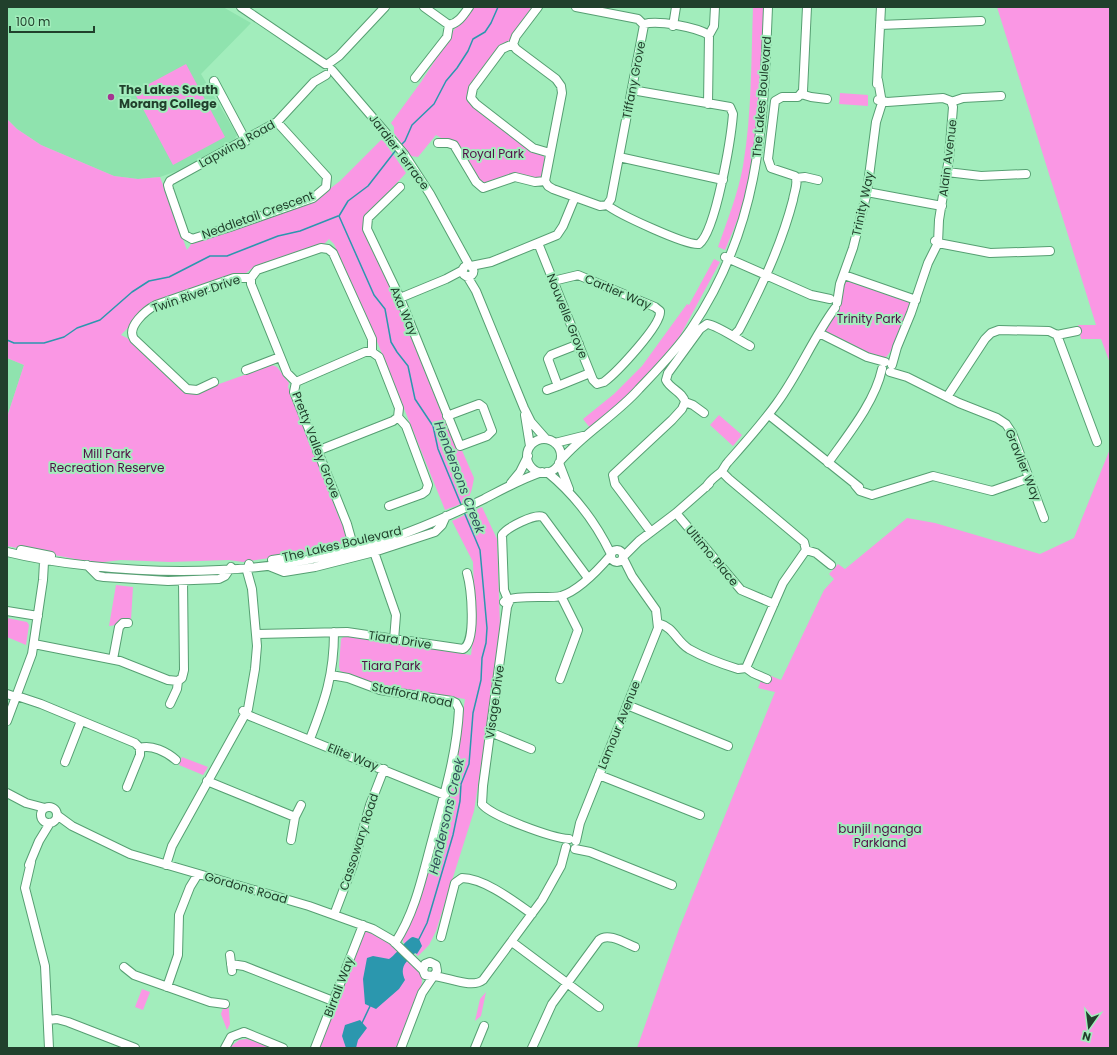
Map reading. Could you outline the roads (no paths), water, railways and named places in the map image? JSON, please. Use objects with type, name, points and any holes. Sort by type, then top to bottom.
[{"type":"street","name":"Jardier Terrace","points":[[241,7],[283,34],[327,69],[341,82],[393,139],[404,154],[430,194],[459,249],[524,408],[531,422],[546,439]]},
{"type":"street","points":[[424,7],[449,25]]},
{"type":"street","points":[[449,25],[454,24],[469,7]]},
{"type":"street","points":[[538,7],[516,36],[513,44],[502,50],[474,88],[472,98],[476,104],[533,148],[550,153]]},
{"type":"street","name":"Tiffany Grove","points":[[576,7],[635,18],[644,24],[612,199],[607,205]]},
{"type":"street","points":[[673,26],[676,7]]},
{"type":"street","points":[[708,104],[709,35],[714,26],[715,7]]},
{"type":"street","name":"The Lakes Boulevard","points":[[560,462],[638,391],[670,354],[726,259],[752,185],[762,129],[768,7]]},
{"type":"street","points":[[801,94],[807,7]]},
{"type":"street","name":"Trinity Way","points":[[561,596],[588,578],[676,513],[706,487],[712,478],[724,473],[729,461],[736,455],[768,415],[794,377],[819,333],[844,275],[867,192],[876,122],[875,112],[880,100],[876,88],[878,80],[881,7]]},
{"type":"street","name":"Lapwing Road","points":[[170,181],[246,141],[277,122],[382,8]]},
{"type":"street","points":[[880,26],[981,21]]},
{"type":"street","points":[[644,24],[653,22],[698,30],[709,35]]},
{"type":"street","points":[[415,78],[447,37],[449,25]]},
{"type":"street","points":[[513,44],[519,52],[556,79],[562,86],[545,181],[548,186],[600,206],[607,205],[624,216],[686,242],[696,244],[701,242],[723,180],[731,134],[733,112],[727,106],[632,90]]},
{"type":"street","points":[[214,81],[246,141]]},
{"type":"street","points":[[801,94],[827,99]]},
{"type":"street","points":[[801,94],[795,98],[782,97],[775,101],[768,160],[769,166],[773,170],[789,173],[796,178],[805,177],[818,180]]},
{"type":"street","points":[[951,102],[963,98],[1001,96]]},
{"type":"street","name":"Alain Avenue","points":[[828,463],[876,388],[897,347],[937,241],[947,172],[952,127],[951,102],[943,98],[880,100]]},
{"type":"street","name":"Neddletail Crescent","points":[[170,181],[168,185],[169,189],[185,235],[192,239],[313,198],[326,187],[327,177],[277,122]]},
{"type":"street","points":[[438,143],[448,142],[454,145],[476,182],[483,188],[515,177],[535,182],[545,181]]},
{"type":"street","points":[[619,157],[723,180]]},
{"type":"street","points":[[947,172],[981,176],[1026,174]]},
{"type":"street","points":[[734,335],[739,330],[767,276],[789,214],[797,183],[796,178]]},
{"type":"street","name":"Axa Way","points":[[400,187],[368,218],[367,224],[376,248],[400,298],[447,416],[460,446],[491,433],[492,430],[483,407],[476,405],[447,416]]},
{"type":"street","points":[[867,192],[942,206]]},
{"type":"street","points":[[400,298],[560,233],[575,197]]},
{"type":"street","points":[[937,241],[990,253],[1050,250]]},
{"type":"street","name":"Nouvelle Grove","points":[[538,243],[594,382],[601,384]]},
{"type":"street","name":"Twin River Drive","points":[[214,382],[194,390],[187,389],[134,339],[132,335],[132,328],[147,311],[156,305],[234,278],[251,278],[256,270],[321,248],[330,250],[372,338],[372,352],[379,357],[399,408],[398,417],[406,426],[428,485],[424,493],[389,506]]},
{"type":"street","points":[[726,259],[831,303]]},
{"type":"street","name":"Cartier Way","points":[[553,281],[578,275],[655,307],[660,311],[658,320],[638,346],[607,380],[601,384]]},
{"type":"street","points":[[844,275],[916,300]]},
{"type":"street","name":"Pretty Valley Grove","points":[[251,278],[251,284],[280,357],[287,373],[296,382],[294,392],[347,524],[353,547]]},
{"type":"street","points":[[704,413],[693,405],[685,402],[682,396],[667,383],[668,373],[704,326],[709,324],[726,334],[734,335],[750,346]]},
{"type":"street","points":[[947,397],[985,339],[991,333],[999,330],[1049,331],[1057,335],[1078,331]]},
{"type":"street","name":"Gravlier Way","points":[[819,333],[947,397],[997,418],[1006,424],[1012,433],[1044,518]]},
{"type":"street","points":[[1057,335],[1097,442]]},
{"type":"street","points":[[558,386],[548,357],[579,344]]},
{"type":"street","points":[[296,382],[365,352],[372,352]]},
{"type":"street","points":[[246,370],[280,357]]},
{"type":"street","points":[[547,390],[590,373]]},
{"type":"street","points":[[651,532],[615,484],[613,474],[672,420],[682,409],[685,402]]},
{"type":"street","name":"Jardier Terrace","points":[[524,408],[530,446]]},
{"type":"street","points":[[768,415],[855,485],[869,492],[882,491],[933,476],[989,491],[1029,478]]},
{"type":"street","points":[[317,451],[393,421],[398,417]]},
{"type":"street","name":"The Lakes Boulevard","points":[[555,443],[577,439],[591,433]]},
{"type":"street","points":[[571,493],[560,462],[560,450],[555,443],[546,439],[537,440],[530,446],[528,456],[530,465],[545,472],[571,493],[655,607],[658,625],[671,629],[684,645],[693,651],[738,669],[746,668],[767,679]]},
{"type":"street","name":"The Lakes Boulevard","points":[[508,486],[520,472],[528,456]]},
{"type":"street","points":[[545,472],[556,467],[560,462]]},
{"type":"street","name":"The Lakes Boulevard","points":[[7,552],[90,566],[160,571],[269,566],[392,538],[458,511],[508,486],[545,472]]},
{"type":"street","points":[[724,473],[804,542],[806,550]]},
{"type":"street","name":"Ultimo Place","points":[[676,513],[741,590],[774,604]]},
{"type":"street","name":"The Lakes Boulevard","points":[[269,566],[281,572],[289,572],[334,563],[374,552],[434,532],[442,525],[446,516]]},
{"type":"street","name":"Visage Drive","points":[[572,844],[495,814],[480,805],[508,601],[504,590],[502,535],[506,531],[531,517],[539,516],[544,519],[588,578]]},
{"type":"street","name":"The Lakes Boulevard","points":[[249,566],[353,547]]},
{"type":"street","name":"The Lakes Boulevard","points":[[7,548],[47,558]]},
{"type":"street","points":[[806,550],[816,553],[831,565]]},
{"type":"street","points":[[746,668],[785,578],[806,550]]},
{"type":"street","points":[[374,552],[396,615],[394,640]]},
{"type":"street","points":[[7,721],[14,697],[31,660],[47,558]]},
{"type":"street","name":"The Lakes Boulevard","points":[[90,566],[98,576],[104,578],[183,581],[219,579],[231,567]]},
{"type":"street","points":[[163,865],[245,712],[251,689],[256,657],[256,634],[249,566]]},
{"type":"street","name":"Tiara Drive","points":[[256,634],[351,633],[455,649],[466,648],[469,642],[471,625],[470,585],[466,572]]},
{"type":"street","points":[[170,704],[177,689],[178,681],[182,678],[184,670],[183,581]]},
{"type":"street","points":[[508,601],[524,598],[561,596],[578,630],[560,679]]},
{"type":"street","points":[[7,611],[38,616]]},
{"type":"street","points":[[113,659],[119,627],[123,623],[128,622]]},
{"type":"street","name":"Lamour Avenue","points":[[433,976],[456,979],[470,984],[481,982],[512,942],[548,891],[572,844],[658,625]]},
{"type":"street","points":[[310,739],[324,701],[331,675],[334,632]]},
{"type":"street","points":[[34,644],[113,659],[168,680],[178,681]]},
{"type":"street","name":"Stafford Road","points":[[331,675],[348,678],[380,690],[449,700],[456,703],[459,712],[450,777],[446,794],[418,893],[405,926],[395,943]]},
{"type":"street","points":[[7,694],[41,704],[135,743],[140,748],[140,756],[127,787]]},
{"type":"street","points":[[627,705],[728,746]]},
{"type":"street","name":"Elite Way","points":[[245,712],[446,794]]},
{"type":"street","points":[[65,762],[81,721]]},
{"type":"street","points":[[490,732],[531,749]]},
{"type":"street","points":[[140,748],[151,747],[171,756],[176,760]]},
{"type":"street","name":"Cassowary Road","points":[[334,915],[354,865],[370,805],[384,769]]},
{"type":"street","points":[[599,775],[700,815]]},
{"type":"street","points":[[207,781],[295,817]]},
{"type":"street","points":[[7,793],[26,803],[45,808],[52,808],[56,811],[54,820],[39,841]]},
{"type":"street","points":[[26,803],[42,818],[54,820]]},
{"type":"street","points":[[291,840],[295,817],[300,805]]},
{"type":"street","points":[[45,808],[42,811],[39,841],[31,862],[25,888],[31,917],[45,966],[49,1048]]},
{"type":"street","name":"Gordons Road","points":[[54,820],[72,826],[123,852],[334,915],[362,925],[395,943],[413,959],[424,972]]},
{"type":"street","points":[[572,844],[672,885]]},
{"type":"street","points":[[167,987],[178,954],[179,915],[195,873]]},
{"type":"street","points":[[441,939],[455,883],[462,878],[469,879],[501,892],[532,914]]},
{"type":"street","name":"Birrali Way","points":[[315,1048],[362,925]]},
{"type":"street","points":[[532,1048],[552,1004],[601,938],[609,937],[635,947]]},
{"type":"street","points":[[512,942],[599,1007]]},
{"type":"street","points":[[230,955],[232,968],[244,966],[333,1001]]},
{"type":"street","name":"Gordons Road","points":[[413,959],[427,963]]},
{"type":"street","points":[[401,1048],[422,993],[437,971],[437,967],[434,963],[427,963],[424,966],[422,993]]},
{"type":"street","points":[[124,967],[134,975],[214,1006],[225,1004]]},
{"type":"street","name":"Lamour Avenue","points":[[437,967],[456,979]]},
{"type":"street","points":[[424,972],[427,976],[433,976]]},
{"type":"street","points":[[48,1020],[68,1022],[135,1048]]},
{"type":"street","points":[[476,1048],[484,1026]]},
{"type":"street","points":[[226,1048],[232,1041],[240,1037],[261,1039],[283,1048]]},
{"type":"water","points":[[413,937],[419,939],[422,946],[417,954],[415,953],[404,965],[403,975],[405,980],[399,989],[376,1009],[365,1004],[363,979],[367,958],[373,956],[389,959]]},
{"type":"water","points":[[360,1020],[367,1028],[358,1040],[356,1048],[346,1048],[342,1036],[345,1025]]},
{"type":"waterway","name":"Hendersons Creek","points":[[400,146],[405,141],[412,125],[434,104],[446,81],[468,51],[473,39],[485,32],[498,7]]},
{"type":"waterway","name":"Hendersons Creek","points":[[396,150],[368,186],[348,201],[339,216],[374,295],[385,309],[391,342],[408,366],[415,399],[433,426],[438,449],[462,507]]},
{"type":"waterway","points":[[7,340],[14,343],[44,343],[64,337],[77,328],[100,320],[132,292],[149,281],[169,277],[210,256],[227,256],[278,236],[300,231],[338,216]]},
{"type":"waterway","name":"Hendersons Creek","points":[[419,939],[427,923],[453,835],[460,801],[461,784],[469,764],[473,713],[481,680],[482,658],[486,643],[487,628],[480,550],[464,512]]},
{"type":"waterway","name":"Hendersons Creek","points":[[362,1023],[371,1004]]},
{"type":"place","name":"The Lakes South Morang College","points":[[111,97]]},
{"type":"park label","name":"Royal Park","points":[[493,154]]},
{"type":"park label","name":"Trinity Park","points":[[869,319]]},
{"type":"park label","name":"Mill Park Recreation Reserve","points":[[107,461]]},
{"type":"park label","name":"Tiara Park","points":[[391,666]]},
{"type":"park label","name":"bunjil nganga Parkland","points":[[880,836]]}]
